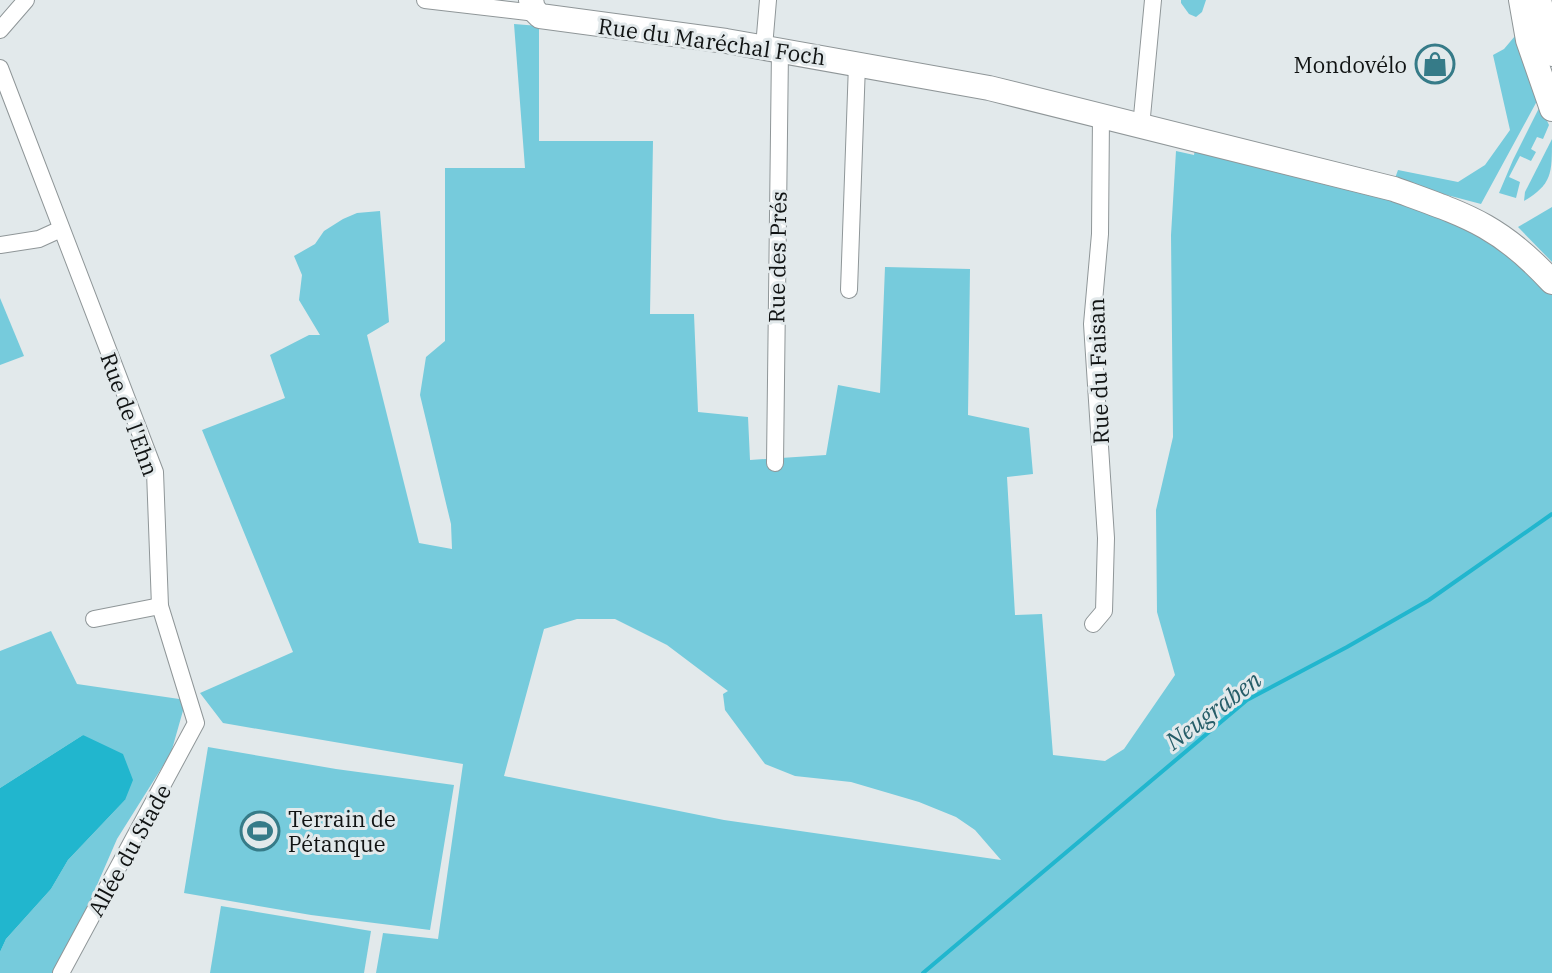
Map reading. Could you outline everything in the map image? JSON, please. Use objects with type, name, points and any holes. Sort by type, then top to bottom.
[{"type":"main road","points":[[1521,0],[1528,40],[1552,109]]},
{"type":"main road","points":[[1539,0],[1552,54]]},
{"type":"main road","name":"Rue du Maréchal Foch","points":[[533,7],[989,88],[1394,189],[1475,206],[1504,222],[1552,265]]},
{"type":"main road","name":"Rue du Maréchal Foch","points":[[1394,189],[1446,207],[1486,226],[1517,247],[1552,282]]},
{"type":"street","points":[[0,30],[26,0]]},
{"type":"street","name":"Rue du Maréchal Foch","points":[[425,0],[533,7]]},
{"type":"street","name":"Rue des Prés","points":[[768,0],[772,49],[775,463]]},
{"type":"street","points":[[1141,127],[1153,0]]},
{"type":"street","name":"Rue du Maréchal Foch","points":[[849,290],[857,64]]},
{"type":"street","name":"Rue de l'Ehn","points":[[0,68],[155,472],[160,606],[196,727]]},
{"type":"street","name":"Rue du Faisan","points":[[1093,624],[1104,611],[1106,538],[1092,324],[1100,234],[1101,116]]},
{"type":"street","points":[[0,245],[39,239],[61,229]]},
{"type":"street","points":[[94,619],[160,606]]},
{"type":"street","name":"Allée du Stade","points":[[61,973],[196,727]]},
{"type":"shaded area","points":[[1181,0],[1206,0],[1202,12],[1196,17],[1189,14]]},
{"type":"shaded area","points":[[514,24],[539,26],[539,141],[653,141],[650,314],[694,314],[698,412],[748,417],[750,460],[826,455],[838,385],[880,393],[885,267],[970,269],[968,415],[1029,428],[1033,474],[1007,477],[1015,615],[1042,614],[1053,755],[1105,761],[1124,749],[1175,675],[1157,612],[1156,510],[1173,437],[1171,235],[1176,151],[1194,155],[1195,148],[1353,186],[1468,222],[1552,288],[1552,973],[376,973],[383,933],[438,939],[463,764],[223,723],[200,693],[293,652],[202,430],[285,398],[270,355],[309,335],[320,335],[299,300],[302,275],[294,256],[315,244],[324,231],[343,219],[357,213],[380,211],[389,322],[367,335],[419,543],[452,549],[451,524],[420,395],[426,357],[445,341],[445,168],[525,168]],"holes":[[[577,619],[615,619],[667,645],[728,691],[723,694],[725,710],[765,764],[795,776],[851,782],[919,802],[956,817],[975,830],[1001,860],[724,820],[504,776],[544,629]]]},
{"type":"shaded area","points":[[1515,36],[1537,101],[1481,204],[1394,181],[1398,170],[1458,182],[1485,165],[1510,130],[1493,55],[1504,49]]},
{"type":"shaded area","points":[[1540,106],[1549,125],[1543,139],[1537,137],[1531,149],[1536,152],[1531,161],[1520,156],[1509,177],[1520,182],[1516,198],[1499,193],[1513,160]]},
{"type":"shaded area","points":[[1552,139],[1548,177],[1540,189],[1524,201],[1525,192]]},
{"type":"shaded area","points":[[1552,207],[1552,262],[1518,227]]},
{"type":"shaded area","points":[[0,298],[24,356],[0,365]]},
{"type":"shaded area","points":[[51,631],[77,684],[186,700],[171,753],[117,839],[84,915],[53,973],[0,973],[0,952],[6,939],[51,889],[68,860],[125,800],[83,735],[0,788],[0,651]]},
{"type":"shaded area","points":[[83,735],[123,754],[133,780],[125,800],[68,860],[51,889],[6,939],[0,952],[0,788]]},
{"type":"shaded area","points":[[208,747],[454,785],[430,930],[311,915],[184,893]]},
{"type":"shaded area","points":[[221,906],[371,931],[364,973],[210,973]]},
{"type":"waterway","name":"Neugraben","points":[[923,973],[1247,700],[1429,600],[1552,514]]},
{"type":"place","name":"Mondovélo","points":[[1435,64]]},
{"type":"place","name":"Terrain de Pétanque","points":[[260,831]]}]
